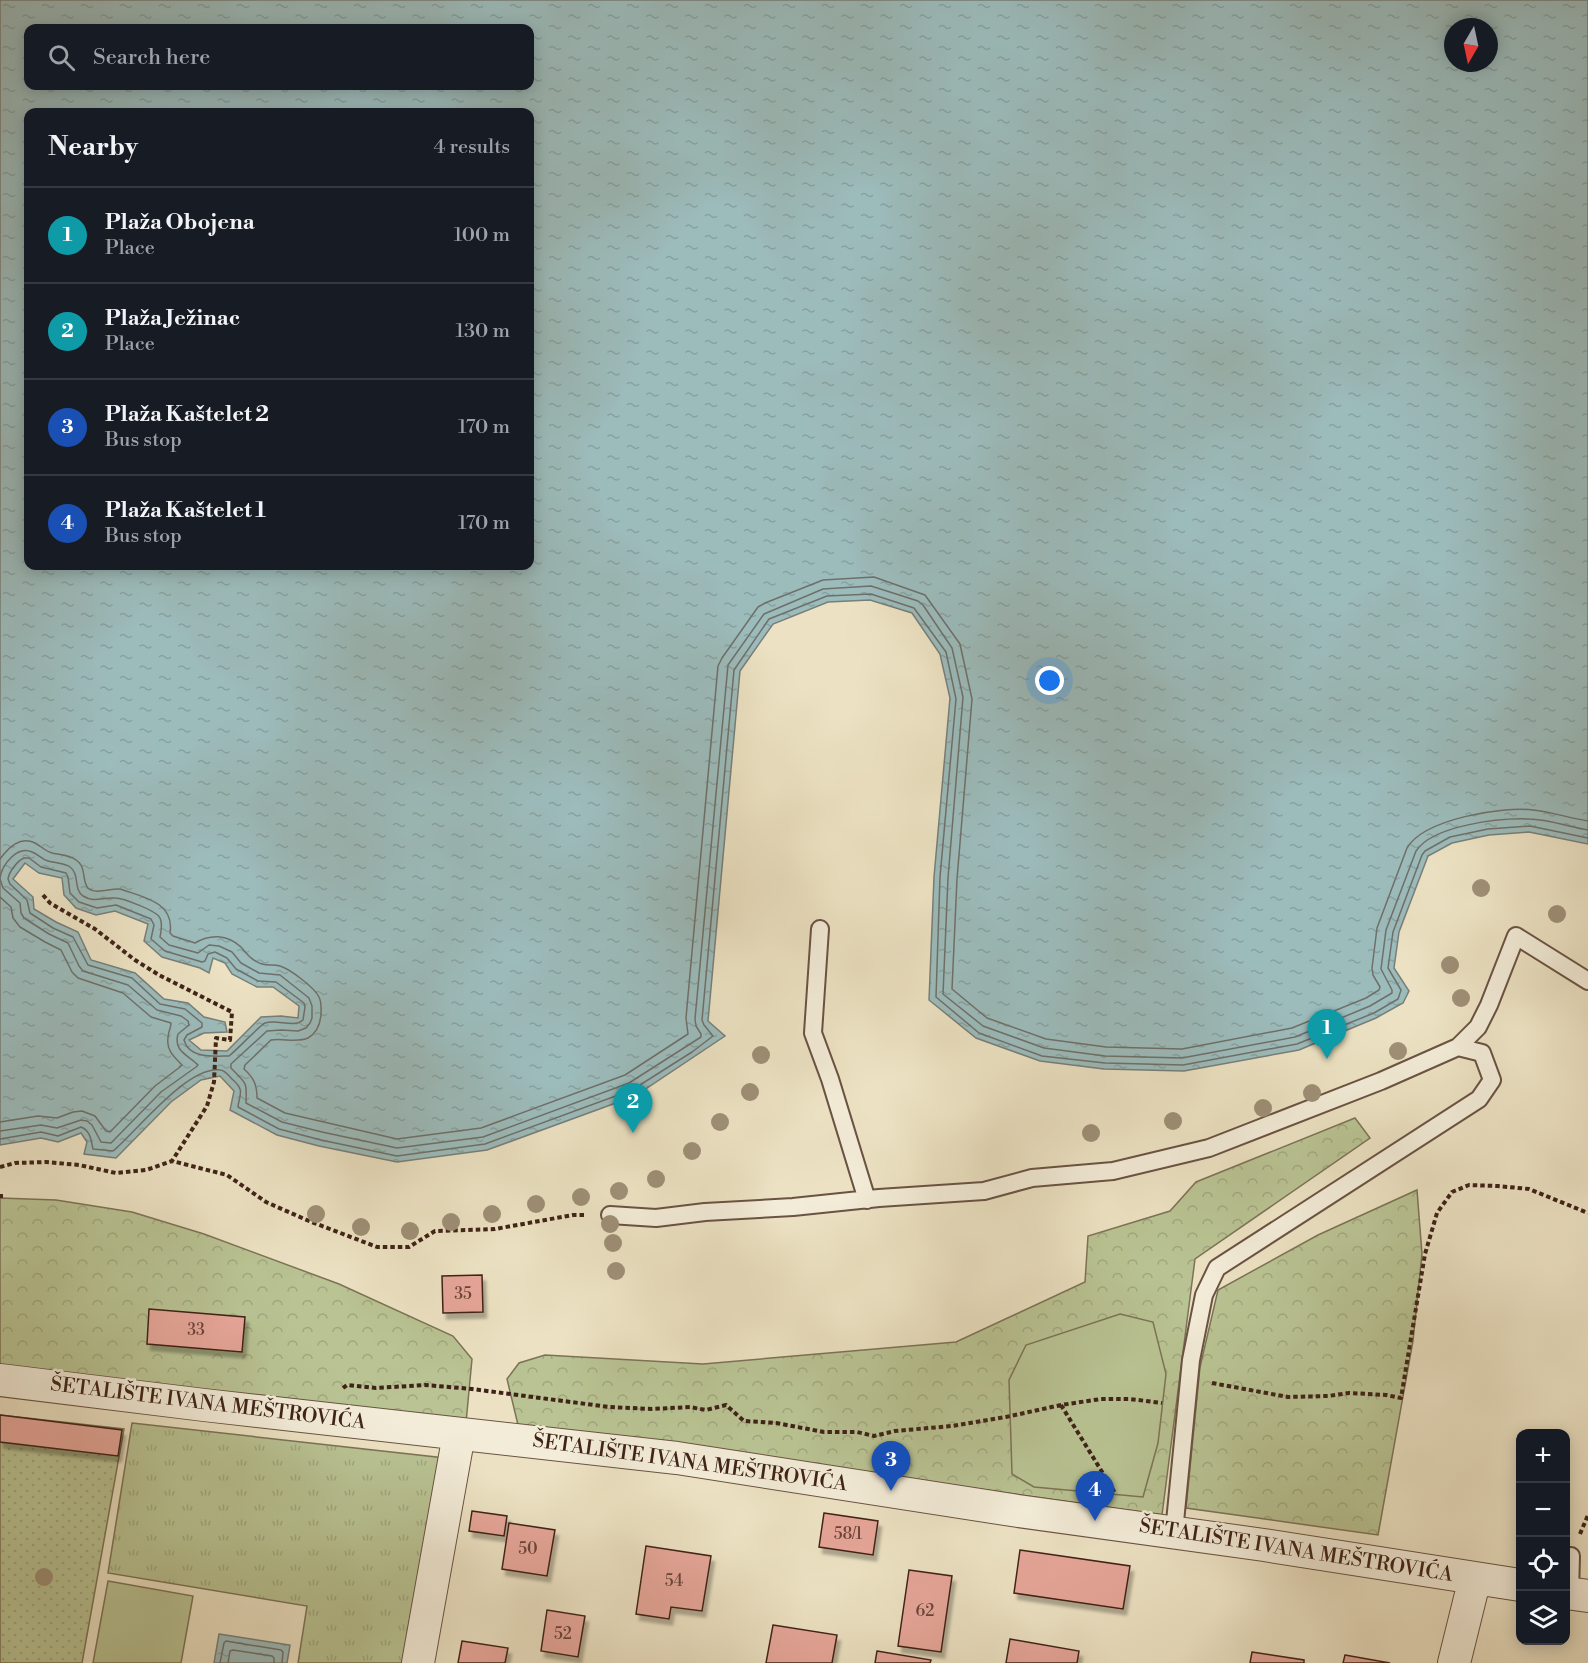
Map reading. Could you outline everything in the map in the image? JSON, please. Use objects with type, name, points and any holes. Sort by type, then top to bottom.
[{"type":"street","name":"ŠETALIŠTE IVANA MEŠTROVIĆA","points":[[0,1380],[677,1458],[1516,1584]]},
{"type":"street","points":[[418,1663],[459,1434]]},
{"type":"street","points":[[1454,1663],[1474,1578]]},
{"type":"lane","points":[[820,929],[813,1032],[830,1079],[867,1200]]},
{"type":"lane","points":[[610,1215],[656,1218],[705,1212],[984,1191],[1032,1178],[1113,1171],[1209,1148],[1370,1085],[1458,1047],[1478,1027],[1516,936],[1588,981]]},
{"type":"lane","points":[[1174,1532],[1189,1379],[1204,1295],[1217,1268],[1479,1099],[1492,1080],[1482,1053],[1458,1047]]},
{"type":"lane","points":[[1571,1556],[1574,1594]]},
{"type":"path","points":[[43,895],[50,903],[95,929],[151,970],[232,1012],[230,1040],[216,1038],[214,1082],[207,1106],[172,1161]]},
{"type":"path","points":[[0,1167],[15,1163],[46,1162],[79,1165],[116,1173],[146,1170],[172,1161],[227,1174],[266,1202],[377,1247],[409,1247],[435,1231],[495,1229],[573,1215],[610,1215]]},
{"type":"path","points":[[1189,1379],[1288,1397],[1349,1393],[1401,1398],[1425,1254],[1437,1213],[1452,1192],[1469,1185],[1529,1189],[1588,1213]]},
{"type":"path","points":[[337,1390],[347,1385],[376,1388],[425,1385],[609,1407],[651,1409],[690,1407],[706,1410],[726,1405],[744,1421],[776,1423],[824,1432],[857,1432],[874,1436],[895,1431],[1006,1418],[1061,1405],[1101,1399],[1186,1404]]},
{"type":"path","points":[[1061,1405],[1135,1527]]},
{"type":"green space","points":[[1355,1118],[1370,1138],[1195,1259],[1162,1515],[903,1478],[519,1429],[507,1379],[519,1363],[545,1355],[703,1364],[956,1342],[1085,1282],[1088,1236],[1170,1211],[1196,1182]]},
{"type":"green space","points":[[1417,1190],[1422,1254],[1413,1341],[1378,1535],[1186,1508],[1200,1367],[1218,1290],[1318,1235]]},
{"type":"green space","points":[[0,1198],[56,1200],[132,1212],[204,1234],[339,1284],[453,1336],[472,1359],[466,1423],[0,1367]]},
{"type":"green space","points":[[1120,1314],[1153,1322],[1166,1374],[1158,1443],[1143,1497],[1034,1487],[1012,1474],[1009,1380],[1026,1345]]},
{"type":"green space","points":[[0,1415],[124,1429],[82,1663],[0,1663]]},
{"type":"green space","points":[[132,1423],[445,1458],[406,1663],[298,1663],[307,1606],[108,1573]]},
{"type":"green space","points":[[108,1581],[193,1596],[181,1663],[93,1663]]},
{"type":"water","points":[[0,0],[1588,0],[1588,844],[1529,832],[1489,835],[1452,843],[1428,856],[1399,932],[1394,968],[1409,991],[1403,1003],[1376,1018],[1299,1050],[1184,1071],[1104,1069],[1040,1061],[976,1038],[929,1000],[934,877],[950,698],[940,654],[912,613],[870,600],[828,602],[773,624],[740,671],[708,1021],[725,1036],[635,1096],[487,1150],[397,1162],[277,1135],[230,1110],[234,1091],[220,1076],[201,1080],[171,1102],[116,1158],[84,1154],[87,1142],[81,1133],[58,1142],[41,1138],[0,1145]],"holes":[[[25,863],[39,873],[62,878],[64,895],[76,908],[96,915],[115,911],[148,924],[144,941],[162,957],[200,968],[209,973],[213,958],[225,963],[232,974],[257,987],[273,987],[299,1006],[298,1018],[261,1017],[227,1051],[201,1050],[189,1040],[204,1033],[227,1032],[225,1022],[204,1017],[188,1003],[164,999],[135,973],[91,960],[78,932],[34,909],[33,897],[13,879]]]},
{"type":"water","points":[[219,1634],[290,1645],[287,1663],[214,1663]]},
{"type":"building","points":[[482,1275],[483,1312],[443,1313],[442,1276]]},
{"type":"building","points":[[149,1309],[245,1317],[242,1352],[147,1344]]},
{"type":"building","points":[[0,1415],[122,1430],[118,1456],[0,1442]]},
{"type":"building","points":[[472,1511],[507,1516],[504,1536],[469,1531]]},
{"type":"building","points":[[824,1513],[878,1521],[873,1555],[819,1547]]},
{"type":"building","points":[[509,1523],[555,1530],[547,1576],[502,1569]]},
{"type":"building","points":[[646,1546],[711,1556],[702,1611],[671,1607],[669,1619],[636,1614]]},
{"type":"building","points":[[1020,1550],[1130,1566],[1123,1609],[1014,1593]]},
{"type":"building","points":[[909,1570],[952,1576],[941,1652],[898,1646]]},
{"type":"building","points":[[547,1610],[585,1616],[578,1657],[541,1651]]},
{"type":"building","points":[[773,1625],[837,1635],[832,1663],[766,1663]]},
{"type":"building","points":[[1010,1639],[1079,1651],[1077,1663],[1006,1663]]},
{"type":"building","points":[[462,1641],[508,1648],[505,1663],[458,1663]]},
{"type":"building","points":[[877,1651],[931,1660],[930,1663],[875,1663]]},
{"type":"building","points":[[1252,1652],[1304,1660],[1304,1663],[1250,1663]]},
{"type":"building","points":[[1345,1655],[1390,1663],[1343,1663]]},
{"type":"place","name":"Plaža Obojena","points":[[1327,1059]]},
{"type":"place","name":"Plaža Ježinac","points":[[633,1133]]},
{"type":"place","name":"Plaža Kaštelet 2","points":[[891,1491]]},
{"type":"place","name":"Plaža Kaštelet 1","points":[[1095,1521]]}]
